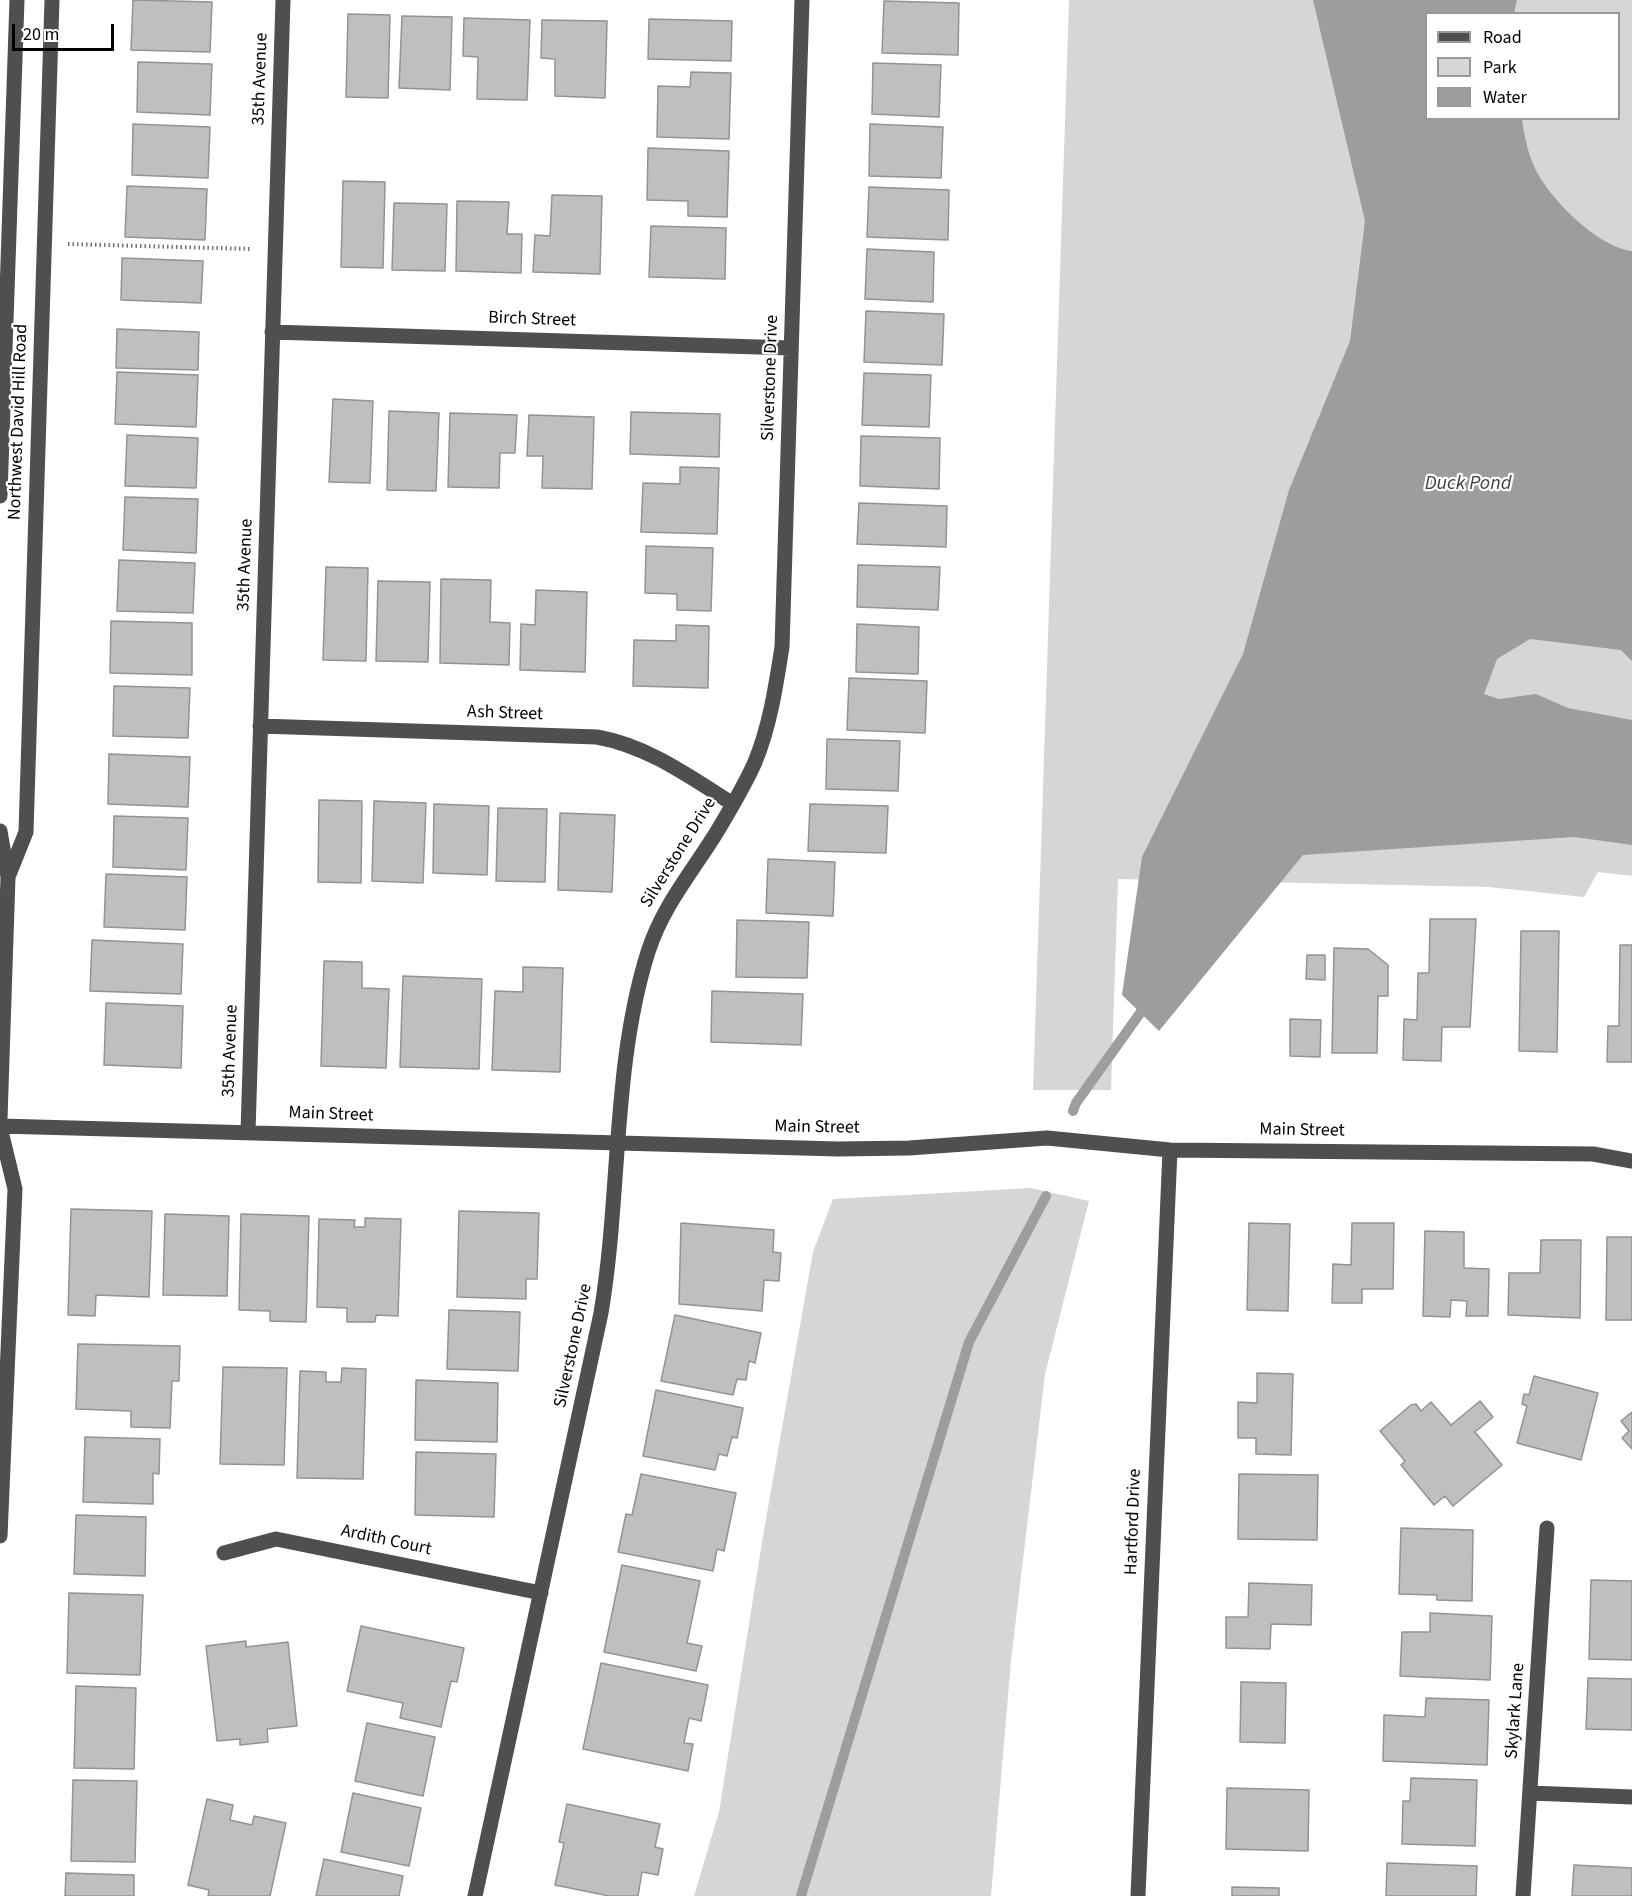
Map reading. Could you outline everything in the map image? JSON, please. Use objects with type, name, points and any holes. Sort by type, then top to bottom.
[{"type":"street","name":"Northwest David Hill Road","points":[[0,496],[7,68],[17,0]]},
{"type":"street","name":"Northwest David Hill Road","points":[[8,878],[26,832],[52,0]]},
{"type":"street","name":"35th Avenue","points":[[248,1132],[283,0]]},
{"type":"street","name":"Silverstone Drive","points":[[476,1896],[603,1303],[630,1024],[635,994],[655,932],[676,890],[733,804],[755,761],[765,732],[782,647],[802,0]]},
{"type":"street","name":"Birch Street","points":[[272,332],[791,348]]},
{"type":"street","name":"Ash Street","points":[[260,726],[597,737],[623,742],[648,752],[733,804]]},
{"type":"street","name":"Northwest David Hill Road","points":[[0,831],[8,878],[0,1119]]},
{"type":"street","name":"Main Street","points":[[0,1126],[838,1149],[909,1148],[1047,1138],[1170,1150],[1593,1154],[1632,1161]]},
{"type":"street","points":[[0,1126],[15,1190],[0,1536]]},
{"type":"street","name":"Hartford Drive","points":[[1138,1896],[1170,1150]]},
{"type":"street","name":"Skylark Lane","points":[[1523,1896],[1547,1528]]},
{"type":"street","name":"Ardith Court","points":[[224,1553],[276,1539],[541,1593]]},
{"type":"street","points":[[1530,1793],[1632,1797]]},
{"type":"path","points":[[44,243],[274,250]]},
{"type":"green space","points":[[1069,0],[1632,0],[1632,876],[1598,872],[1584,897],[1489,887],[1118,879],[1111,1090],[1033,1090]]},
{"type":"green space","points":[[1031,1188],[1089,1201],[1045,1374],[1011,1661],[991,1896],[694,1896],[719,1812],[763,1536],[813,1252],[833,1199]]},
{"type":"water","name":"Duck Pond","points":[[1313,0],[1517,0],[1514,12],[1425,12],[1425,120],[1522,120],[1531,159],[1549,191],[1574,218],[1589,230],[1618,247],[1632,251],[1632,661],[1621,650],[1530,639],[1497,659],[1484,694],[1499,699],[1536,694],[1568,708],[1632,720],[1632,845],[1574,837],[1303,855],[1159,1031],[1122,995],[1142,857],[1243,654],[1289,490],[1350,341],[1365,221]]},
{"type":"building","points":[[133,0],[212,2],[210,52],[131,50]]},
{"type":"building","points":[[884,1],[959,3],[958,55],[882,53]]},
{"type":"building","points":[[348,14],[390,15],[388,98],[346,97]]},
{"type":"building","points":[[402,16],[452,17],[450,90],[399,88]]},
{"type":"building","points":[[464,18],[530,20],[527,100],[477,99],[478,57],[463,56]]},
{"type":"building","points":[[649,19],[732,21],[731,61],[648,59]]},
{"type":"building","points":[[542,20],[607,21],[605,98],[555,96],[555,59],[541,58]]},
{"type":"building","points":[[138,62],[212,64],[210,115],[137,112]]},
{"type":"building","points":[[873,63],[941,65],[939,117],[872,114]]},
{"type":"building","points":[[691,72],[731,73],[729,139],[657,137],[658,86],[690,87]]},
{"type":"building","points":[[133,124],[210,127],[208,178],[132,175]]},
{"type":"building","points":[[870,124],[943,127],[941,178],[869,176]]},
{"type":"building","points":[[648,148],[729,151],[727,217],[688,216],[688,201],[647,200]]},
{"type":"building","points":[[343,181],[385,182],[383,268],[341,267]]},
{"type":"building","points":[[127,186],[207,189],[205,240],[125,237]]},
{"type":"building","points":[[869,187],[949,190],[948,240],[867,237]]},
{"type":"building","points":[[552,195],[602,196],[600,274],[533,272],[535,235],[550,236]]},
{"type":"building","points":[[457,201],[509,202],[507,234],[522,234],[521,273],[456,271]]},
{"type":"building","points":[[394,203],[447,204],[445,271],[392,270]]},
{"type":"building","points":[[651,226],[726,228],[725,279],[649,277]]},
{"type":"building","points":[[867,249],[934,252],[933,302],[865,299]]},
{"type":"building","points":[[122,258],[203,261],[201,303],[121,300]]},
{"type":"building","points":[[866,311],[944,314],[942,365],[864,362]]},
{"type":"building","points":[[117,329],[199,332],[198,370],[116,368]]},
{"type":"building","points":[[117,372],[198,375],[196,427],[115,424]]},
{"type":"building","points":[[864,373],[931,375],[929,427],[862,425]]},
{"type":"building","points":[[333,399],[373,401],[370,483],[329,482]]},
{"type":"building","points":[[389,411],[439,413],[436,491],[387,490]]},
{"type":"building","points":[[631,412],[720,414],[719,457],[630,454]]},
{"type":"building","points":[[450,413],[517,415],[515,453],[500,453],[499,488],[448,487]]},
{"type":"building","points":[[529,415],[594,417],[592,489],[542,488],[543,456],[527,456]]},
{"type":"building","points":[[127,435],[198,438],[196,488],[125,486]]},
{"type":"building","points":[[861,436],[940,438],[939,489],[860,486]]},
{"type":"building","points":[[680,467],[719,468],[717,534],[641,532],[643,483],[680,484]]},
{"type":"building","points":[[125,497],[198,499],[196,553],[123,550]]},
{"type":"building","points":[[859,503],[947,506],[946,547],[857,544]]},
{"type":"building","points":[[646,546],[713,548],[711,611],[677,610],[677,594],[645,593]]},
{"type":"building","points":[[119,560],[195,563],[193,613],[117,611]]},
{"type":"building","points":[[858,565],[940,567],[938,610],[857,607]]},
{"type":"building","points":[[326,567],[368,568],[366,661],[323,660]]},
{"type":"building","points":[[441,579],[491,580],[490,622],[510,623],[509,665],[440,663]]},
{"type":"building","points":[[378,581],[430,582],[428,662],[376,661]]},
{"type":"building","points":[[536,590],[587,592],[585,672],[520,670],[521,624],[535,625]]},
{"type":"building","points":[[111,621],[192,623],[192,675],[110,673]]},
{"type":"building","points":[[857,624],[919,627],[918,674],[856,672]]},
{"type":"building","points":[[676,625],[709,626],[708,688],[633,686],[634,640],[676,641]]},
{"type":"building","points":[[849,678],[927,681],[925,733],[847,730]]},
{"type":"building","points":[[114,686],[190,688],[188,738],[113,736]]},
{"type":"building","points":[[827,739],[900,741],[898,791],[826,789]]},
{"type":"building","points":[[109,754],[190,757],[188,807],[108,804]]},
{"type":"building","points":[[319,800],[362,801],[361,883],[318,882]]},
{"type":"building","points":[[374,801],[426,803],[423,883],[372,881]]},
{"type":"building","points":[[434,804],[489,806],[487,875],[433,873]]},
{"type":"building","points":[[810,804],[888,806],[886,853],[808,851]]},
{"type":"building","points":[[498,808],[547,809],[545,882],[496,881]]},
{"type":"building","points":[[560,813],[615,815],[612,892],[558,890]]},
{"type":"building","points":[[114,816],[188,818],[186,870],[113,867]]},
{"type":"building","points":[[768,859],[835,862],[833,916],[766,913]]},
{"type":"building","points":[[106,874],[187,877],[185,930],[104,927]]},
{"type":"building","points":[[1430,919],[1476,919],[1470,1027],[1442,1027],[1441,1061],[1403,1060],[1404,1019],[1417,1020],[1418,973],[1429,973]]},
{"type":"building","points":[[737,920],[809,922],[807,978],[736,977]]},
{"type":"building","points":[[1521,931],[1559,931],[1557,1052],[1519,1051]]},
{"type":"building","points":[[92,940],[183,944],[181,994],[90,991]]},
{"type":"building","points":[[1620,945],[1632,945],[1632,1062],[1607,1062],[1608,1026],[1619,1026]]},
{"type":"building","points":[[1334,948],[1368,949],[1388,965],[1388,996],[1378,996],[1377,1053],[1332,1053]]},
{"type":"building","points":[[1307,955],[1325,955],[1325,980],[1306,979]]},
{"type":"building","points":[[324,961],[362,962],[362,988],[389,989],[386,1068],[321,1066]]},
{"type":"building","points":[[523,967],[563,968],[560,1072],[492,1070],[495,991],[523,992]]},
{"type":"building","points":[[403,976],[482,979],[479,1069],[400,1067]]},
{"type":"building","points":[[712,991],[803,994],[801,1045],[711,1042]]},
{"type":"building","points":[[106,1003],[183,1006],[181,1068],[104,1065]]},
{"type":"building","points":[[1290,1019],[1321,1020],[1320,1057],[1290,1056]]},
{"type":"building","points":[[71,1209],[152,1211],[149,1297],[96,1295],[95,1316],[68,1315]]},
{"type":"building","points":[[459,1211],[539,1213],[537,1279],[526,1279],[526,1299],[457,1297]]},
{"type":"building","points":[[165,1214],[229,1216],[227,1296],[163,1295]]},
{"type":"building","points":[[241,1214],[309,1216],[306,1322],[270,1321],[270,1311],[239,1310]]},
{"type":"building","points":[[365,1218],[401,1219],[398,1316],[376,1315],[375,1322],[347,1322],[347,1308],[317,1307],[319,1219],[355,1220],[354,1227],[365,1227]]},
{"type":"building","points":[[681,1223],[774,1230],[773,1252],[781,1253],[779,1281],[764,1280],[762,1311],[679,1304]]},
{"type":"building","points":[[1249,1223],[1290,1224],[1288,1311],[1247,1310]]},
{"type":"building","points":[[1352,1223],[1394,1223],[1393,1289],[1362,1289],[1362,1303],[1332,1303],[1333,1264],[1351,1265]]},
{"type":"building","points":[[1425,1231],[1464,1232],[1464,1268],[1489,1269],[1488,1316],[1466,1316],[1467,1301],[1451,1300],[1450,1317],[1423,1316]]},
{"type":"building","points":[[1607,1237],[1632,1237],[1632,1320],[1606,1320]]},
{"type":"building","points":[[1541,1240],[1581,1240],[1580,1318],[1508,1315],[1509,1273],[1540,1273]]},
{"type":"building","points":[[449,1310],[520,1312],[518,1371],[447,1369]]},
{"type":"building","points":[[675,1315],[761,1333],[755,1363],[749,1361],[746,1380],[737,1379],[733,1395],[661,1381]]},
{"type":"building","points":[[78,1344],[180,1346],[179,1381],[172,1381],[170,1428],[131,1427],[131,1411],[76,1409]]},
{"type":"building","points":[[223,1367],[287,1368],[284,1465],[220,1464]]},
{"type":"building","points":[[342,1368],[366,1369],[363,1479],[297,1478],[300,1371],[326,1372],[326,1382],[341,1382]]},
{"type":"building","points":[[1257,1373],[1293,1374],[1291,1455],[1256,1454],[1256,1438],[1238,1438],[1238,1402],[1257,1403]]},
{"type":"building","points":[[1534,1376],[1598,1393],[1581,1460],[1517,1443],[1527,1406],[1522,1404],[1524,1394],[1529,1395]]},
{"type":"building","points":[[416,1380],[498,1383],[497,1442],[415,1440]]},
{"type":"building","points":[[656,1390],[743,1408],[737,1438],[732,1437],[727,1456],[719,1454],[715,1470],[643,1456]]},
{"type":"building","points":[[1480,1401],[1493,1417],[1475,1432],[1502,1465],[1453,1506],[1445,1496],[1434,1505],[1401,1465],[1405,1461],[1380,1431],[1411,1405],[1416,1404],[1421,1411],[1431,1402],[1451,1425]]},
{"type":"building","points":[[1632,1412],[1632,1449],[1622,1438],[1629,1431],[1621,1421]]},
{"type":"building","points":[[85,1437],[160,1439],[159,1474],[153,1473],[153,1504],[83,1502]]},
{"type":"building","points":[[416,1452],[496,1454],[494,1517],[415,1515]]},
{"type":"building","points":[[641,1474],[736,1493],[724,1551],[717,1549],[713,1571],[618,1552],[626,1514],[632,1515]]},
{"type":"building","points":[[1239,1474],[1318,1475],[1317,1540],[1238,1539]]},
{"type":"building","points":[[76,1515],[146,1517],[145,1576],[74,1574]]},
{"type":"building","points":[[1401,1528],[1473,1530],[1472,1601],[1437,1600],[1437,1595],[1399,1594]]},
{"type":"building","points":[[622,1565],[700,1581],[687,1643],[702,1646],[696,1671],[604,1652]]},
{"type":"building","points":[[1591,1580],[1632,1581],[1632,1660],[1589,1659]]},
{"type":"building","points":[[1249,1583],[1312,1585],[1311,1625],[1271,1624],[1270,1649],[1226,1648],[1226,1617],[1248,1617]]},
{"type":"building","points":[[69,1593],[143,1595],[140,1675],[67,1673]]},
{"type":"building","points":[[1430,1613],[1492,1616],[1490,1680],[1400,1676],[1402,1632],[1430,1632]]},
{"type":"building","points":[[361,1626],[464,1648],[457,1682],[451,1681],[441,1727],[400,1718],[403,1703],[347,1691]]},
{"type":"building","points":[[246,1641],[246,1647],[288,1642],[297,1726],[267,1729],[268,1742],[240,1745],[240,1739],[217,1741],[206,1646]]},
{"type":"building","points":[[601,1663],[708,1685],[701,1721],[689,1718],[684,1743],[693,1744],[688,1771],[583,1749]]},
{"type":"building","points":[[1588,1678],[1632,1679],[1632,1730],[1586,1729]]},
{"type":"building","points":[[1241,1682],[1286,1683],[1285,1743],[1240,1742]]},
{"type":"building","points":[[76,1686],[136,1688],[134,1769],[74,1768]]},
{"type":"building","points":[[1426,1698],[1489,1700],[1487,1765],[1383,1761],[1384,1715],[1425,1717]]},
{"type":"building","points":[[367,1723],[435,1737],[423,1796],[355,1781]]},
{"type":"building","points":[[1411,1778],[1477,1780],[1475,1846],[1402,1844],[1403,1801],[1410,1801]]},
{"type":"building","points":[[73,1780],[137,1781],[135,1862],[71,1861]]},
{"type":"building","points":[[1227,1788],[1309,1790],[1308,1851],[1226,1849]]},
{"type":"building","points":[[353,1793],[421,1808],[409,1866],[341,1852]]},
{"type":"building","points":[[207,1799],[233,1805],[230,1820],[252,1825],[254,1816],[286,1823],[270,1896],[208,1896],[209,1890],[188,1885]]},
{"type":"building","points":[[567,1804],[660,1824],[655,1847],[663,1849],[658,1875],[642,1872],[638,1896],[609,1896],[555,1885],[564,1843],[559,1842]]},
{"type":"building","points":[[324,1859],[403,1876],[399,1896],[316,1896]]},
{"type":"building","points":[[1387,1863],[1477,1866],[1476,1896],[1386,1896]]},
{"type":"building","points":[[1574,1865],[1632,1868],[1632,1896],[1572,1896]]},
{"type":"building","points":[[66,1873],[134,1875],[134,1896],[65,1896]]},
{"type":"building","points":[[1232,1887],[1279,1888],[1279,1896],[1232,1896]]},
{"type":"waterway","points":[[1073,1111],[1076,1103],[1148,1002]]},
{"type":"waterway","points":[[801,1896],[969,1342],[1046,1196]]}]
